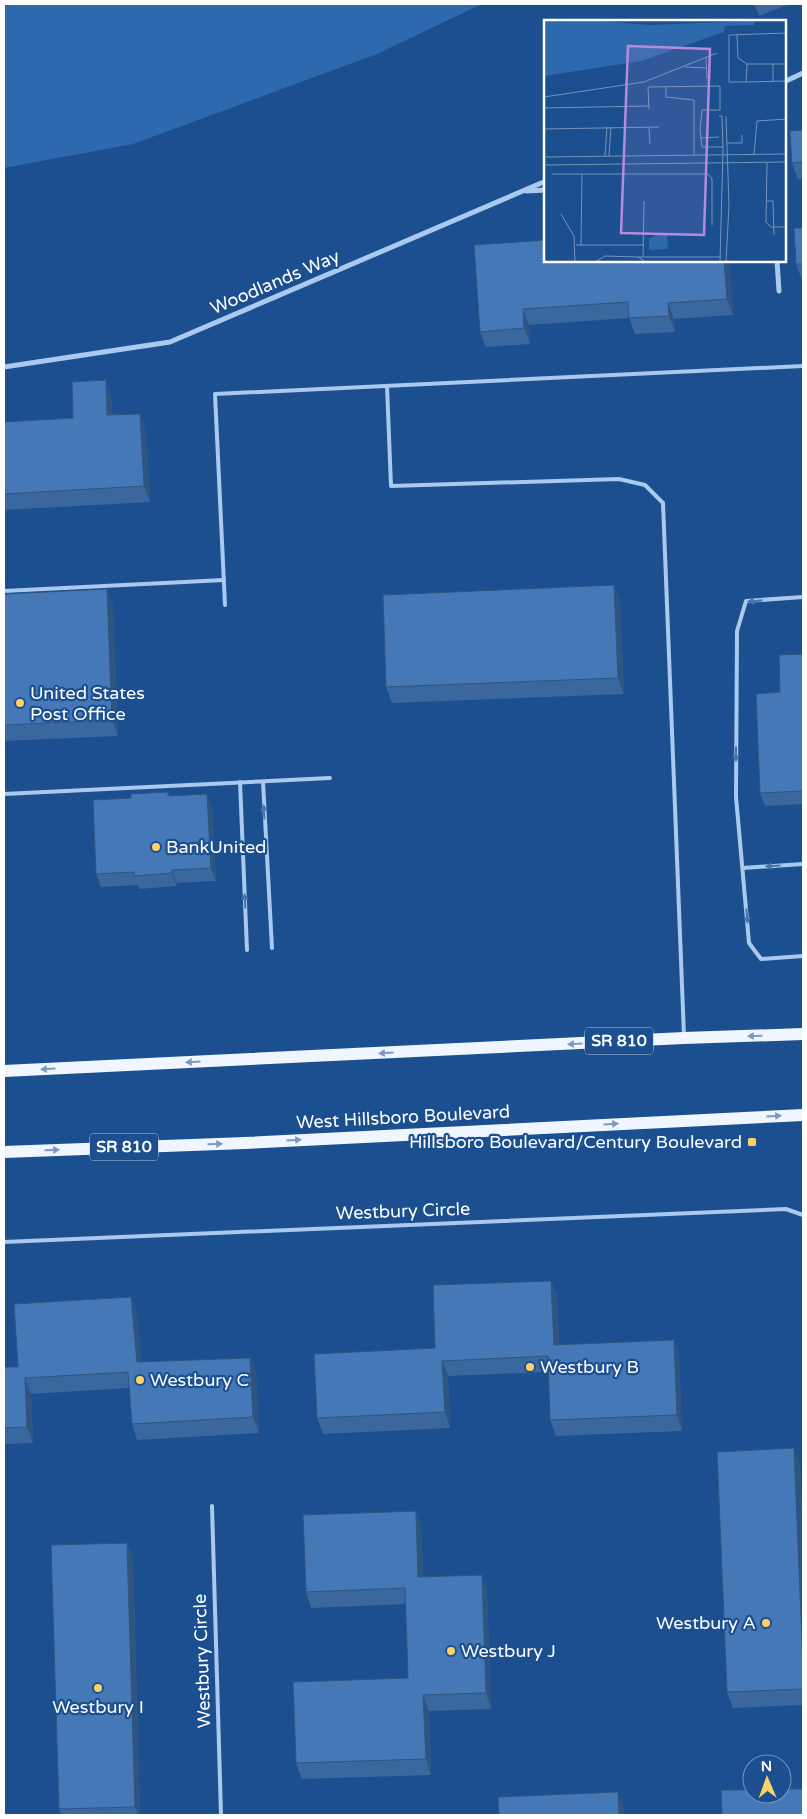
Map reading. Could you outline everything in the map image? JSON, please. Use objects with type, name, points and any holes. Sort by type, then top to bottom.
[{"type":"main road","name":"SR 810","points":[[4,1071],[684,1038],[803,1034]]},
{"type":"main road","name":"West Hillsboro Boulevard","points":[[4,1152],[245,1143],[803,1115]]},
{"type":"street","points":[[787,81],[803,73]]},
{"type":"street","name":"Woodlands Way","points":[[4,367],[170,342],[544,182]]},
{"type":"street","points":[[524,191],[544,190]]},
{"type":"street","points":[[778,262],[779,291]]},
{"type":"lane","points":[[225,605],[215,394],[803,366]]},
{"type":"lane","points":[[387,386],[391,486],[619,479],[645,485],[663,503],[684,1038]]},
{"type":"lane","points":[[4,591],[224,580]]},
{"type":"lane","points":[[803,597],[746,601],[737,632],[736,797],[749,943],[761,958],[803,956]]},
{"type":"lane","points":[[4,794],[330,778]]},
{"type":"lane","points":[[240,782],[247,950]]},
{"type":"lane","points":[[263,782],[272,948]]},
{"type":"lane","points":[[742,868],[803,864]]},
{"type":"lane","name":"Westbury Circle","points":[[4,1242],[786,1209],[803,1214]]},
{"type":"lane","name":"Westbury Circle","points":[[212,1506],[221,1815]]},
{"type":"shaded area","points":[[4,4],[482,4],[377,54],[133,144],[4,168]]},
{"type":"building","points":[[803,130],[803,162],[792,163],[790,131]]},
{"type":"building","points":[[794,228],[803,228],[803,264],[796,264]]},
{"type":"building","points":[[544,240],[544,262],[724,262],[727,299],[668,303],[669,316],[629,318],[628,302],[523,309],[524,328],[480,332],[474,245]]},
{"type":"building","points":[[106,380],[107,415],[140,414],[144,486],[4,494],[4,422],[73,418],[72,382]]},
{"type":"building","points":[[614,585],[618,678],[386,687],[383,595]]},
{"type":"building","points":[[107,589],[112,720],[4,725],[4,594]]},
{"type":"building","points":[[803,654],[803,791],[760,793],[756,694],[780,692],[779,655]]},
{"type":"building","points":[[168,792],[168,796],[207,794],[211,868],[172,870],[172,873],[134,876],[134,872],[96,874],[93,800],[131,798],[131,794]]},
{"type":"building","name":"Westbury B","points":[[551,1281],[554,1345],[674,1340],[677,1415],[550,1420],[548,1356],[442,1361],[445,1412],[317,1418],[314,1354],[435,1348],[433,1285]]},
{"type":"building","name":"Westbury C","points":[[131,1297],[137,1362],[250,1358],[253,1417],[132,1424],[128,1372],[25,1378],[27,1427],[4,1428],[4,1367],[18,1367],[14,1304]]},
{"type":"building","name":"Westbury A","points":[[794,1448],[803,1689],[727,1692],[717,1452]]},
{"type":"building","name":"Westbury J","points":[[416,1511],[418,1577],[482,1575],[486,1693],[423,1695],[426,1759],[296,1763],[293,1682],[408,1678],[405,1588],[306,1592],[303,1515]]},
{"type":"building","name":"Westbury I","points":[[127,1543],[135,1807],[59,1809],[51,1545]]},
{"type":"building","points":[[792,1789],[803,1789],[803,1815],[722,1815],[721,1790],[742,1790],[742,1804],[792,1804]]},
{"type":"building","points":[[618,1792],[619,1815],[499,1815],[498,1797]]},
{"type":"place","name":"United States Post Office","points":[[20,703]]},
{"type":"place","name":"BankUnited","points":[[156,847]]},
{"type":"place","name":"Hillsboro Boulevard/Century Boulevard","points":[[752,1142]]},
{"type":"place","name":"Westbury B","points":[[530,1367]]},
{"type":"place","name":"Westbury C","points":[[140,1380]]},
{"type":"place","name":"Westbury A","points":[[766,1623]]},
{"type":"place","name":"Westbury J","points":[[451,1651]]},
{"type":"place","name":"Westbury I","points":[[98,1688]]}]
